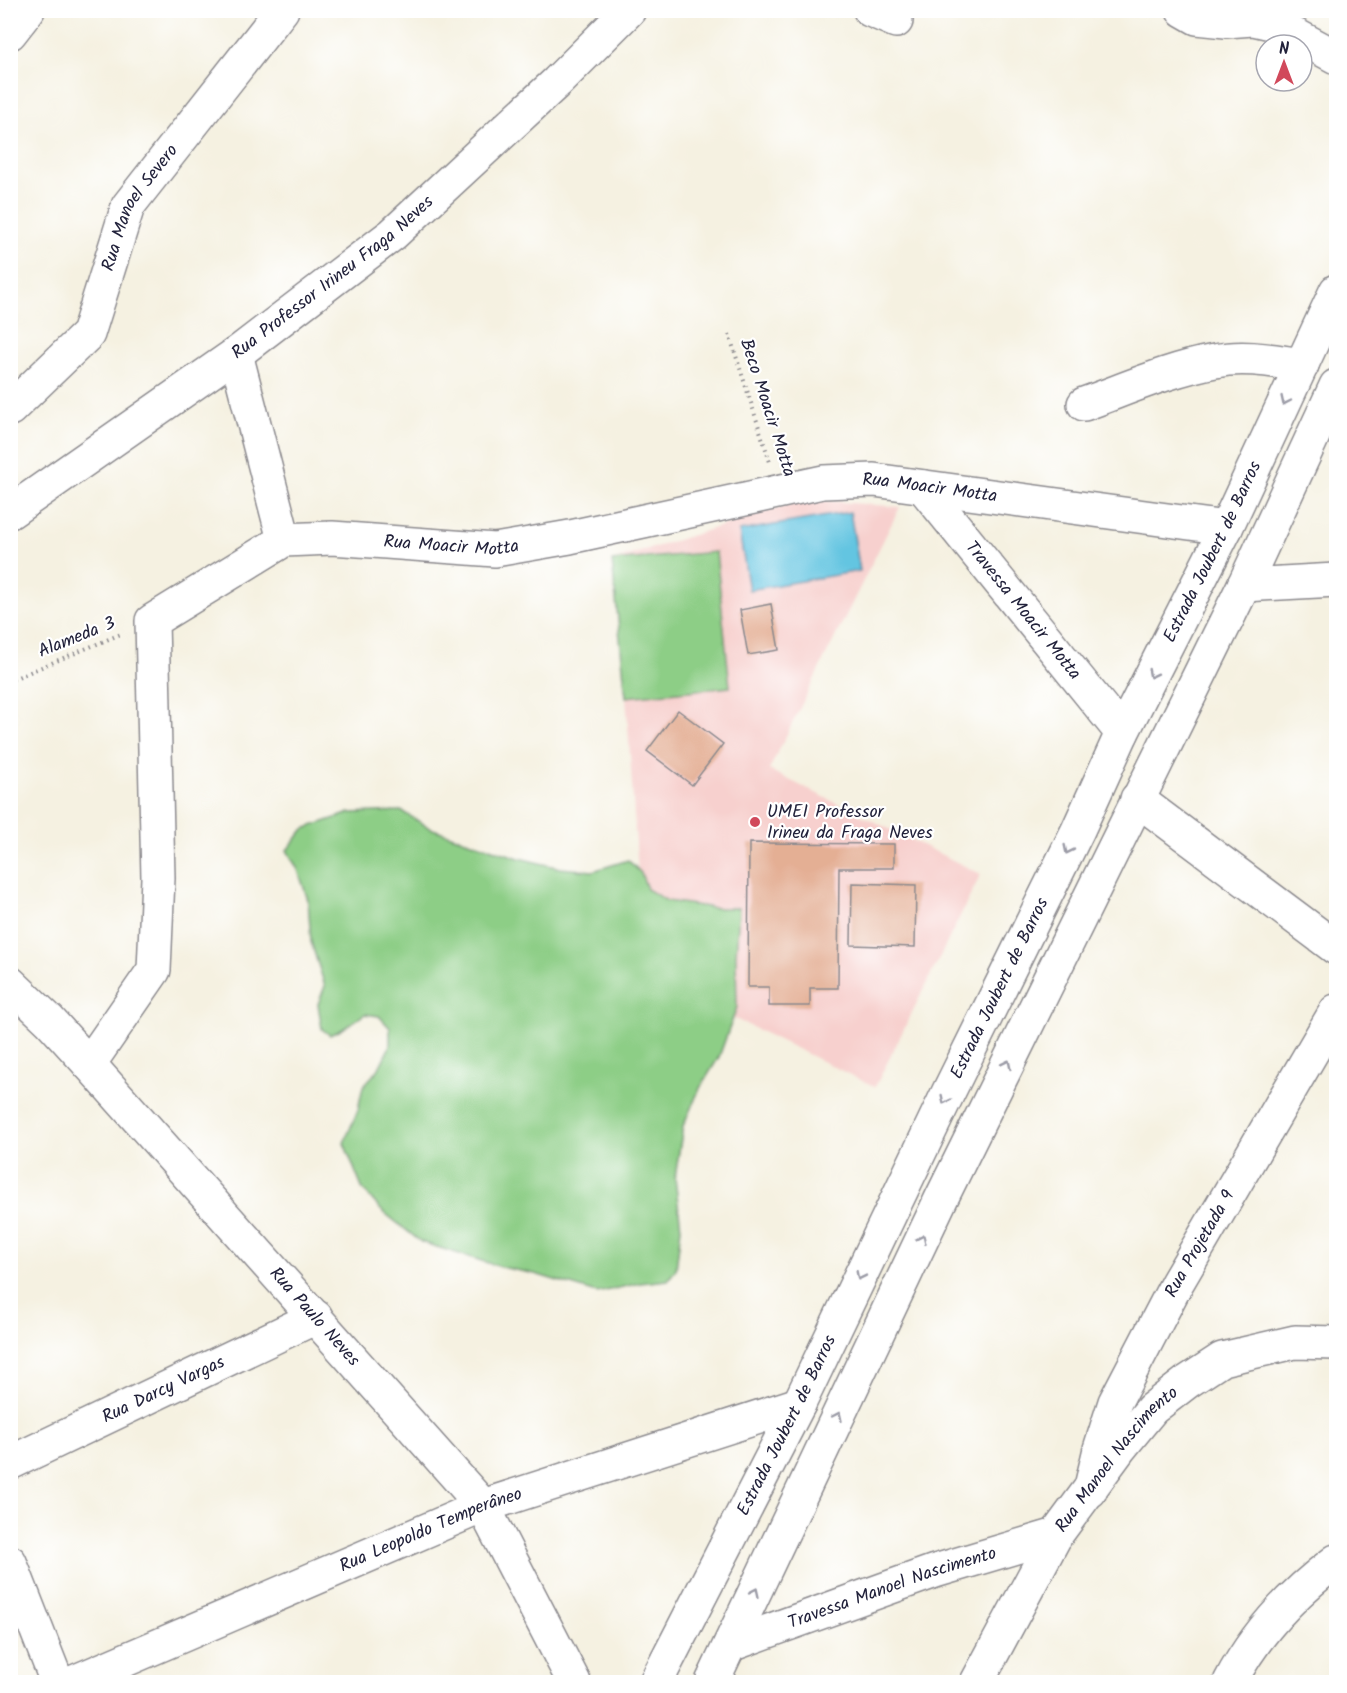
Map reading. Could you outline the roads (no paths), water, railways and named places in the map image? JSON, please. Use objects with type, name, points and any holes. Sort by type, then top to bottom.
[{"type":"street","points":[[10,33],[28,10]]},
{"type":"street","name":"Rua Manoel Severo","points":[[10,409],[88,334],[128,206],[282,10]]},
{"type":"street","name":"Rua Professor Irineu Fraga Neves","points":[[10,512],[236,354],[393,234],[557,82],[629,10]]},
{"type":"street","points":[[1183,10],[1197,18],[1226,21],[1253,19],[1275,24],[1336,57]]},
{"type":"street","name":"Estrada Joubert de Barros","points":[[652,1677],[799,1404],[953,1083],[1078,830],[1122,733],[1226,528],[1336,291]]},
{"type":"street","points":[[236,354],[284,540]]},
{"type":"street","points":[[1084,404],[1216,360],[1258,359],[1302,365]]},
{"type":"street","points":[[712,1683],[942,1197],[1244,585],[1336,386]]},
{"type":"street","name":"Rua Moacir Motta","points":[[89,1064],[154,969],[158,878],[152,621],[284,540],[332,538],[495,550],[570,537],[823,482],[874,480],[1226,528]]},
{"type":"street","name":"Travessa Moacir Motta","points":[[923,487],[1122,733]]},
{"type":"street","points":[[1244,585],[1336,580]]},
{"type":"street","points":[[1137,799],[1336,948]]},
{"type":"street","name":"Rua Paulo Neves","points":[[10,983],[50,1021],[89,1064],[483,1506],[574,1683]]},
{"type":"street","name":"Rua Projetada 9","points":[[1090,1491],[1115,1402],[1178,1283],[1336,1011]]},
{"type":"street","name":"Rua Darcy Vargas","points":[[10,1463],[316,1317]]},
{"type":"street","name":"Rua Manoel Nascimento","points":[[977,1683],[1056,1535],[1119,1448],[1152,1409],[1222,1359],[1295,1342],[1336,1343]]},
{"type":"street","name":"Rua Leopoldo Temperâneo","points":[[74,1683],[483,1506],[799,1404]]},
{"type":"street","name":"Travessa Manoel Nascimento","points":[[730,1645],[935,1571],[1056,1535]]},
{"type":"street","points":[[1230,1683],[1240,1663],[1276,1616],[1308,1582],[1336,1561]]},
{"type":"street","points":[[10,1562],[57,1683]]},
{"type":"water","points":[[850,512],[860,571],[749,590],[739,531]]},
{"type":"place","name":"UMEI Professor Irineu da Fraga Neves","points":[[755,822]]}]
